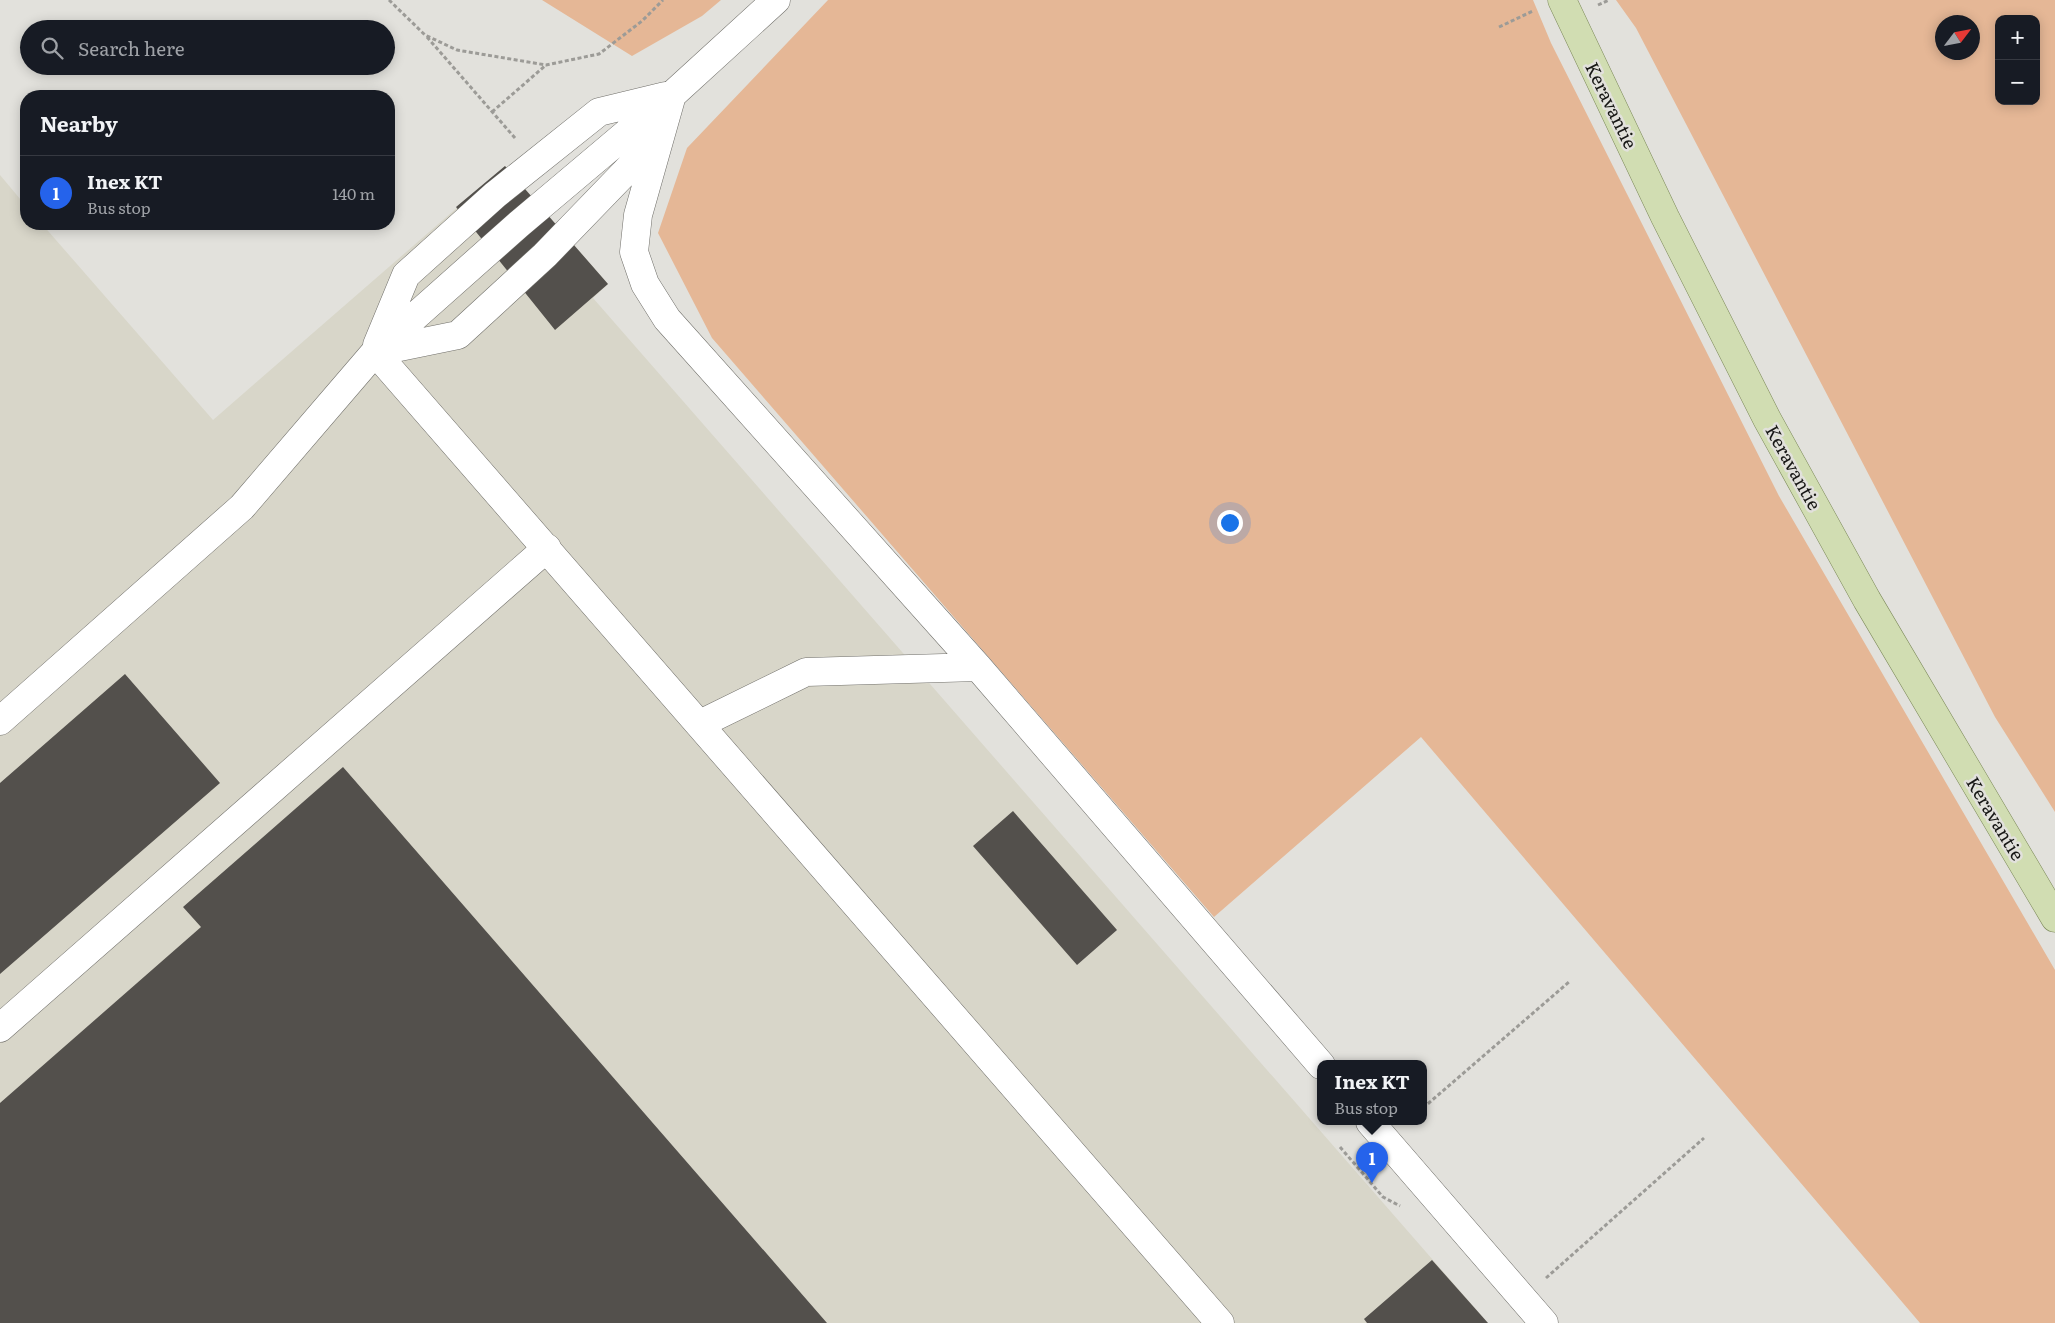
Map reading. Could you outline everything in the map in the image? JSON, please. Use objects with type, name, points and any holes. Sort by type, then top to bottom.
[{"type":"main road","name":"Keravantie","points":[[1551,4],[1665,216],[1767,419],[1867,600],[2055,918]]},
{"type":"lane","points":[[0,721],[242,507],[375,352],[518,224],[672,95],[776,0]]},
{"type":"lane","points":[[375,352],[406,276],[495,195],[599,112],[672,95]]},
{"type":"lane","points":[[375,352],[458,335],[545,255],[632,165],[672,95]]},
{"type":"lane","points":[[672,95],[638,215],[634,252],[645,284],[667,319],[978,668],[1317,1060]]},
{"type":"lane","points":[[375,352],[1220,1323]]},
{"type":"lane","points":[[0,1028],[547,548]]},
{"type":"lane","points":[[700,724],[806,672],[978,668]]},
{"type":"lane","points":[[1373,1125],[1544,1323]]},
{"type":"path","points":[[389,0],[425,35],[520,144]]},
{"type":"path","points":[[425,35],[457,50],[546,65],[599,54],[642,21],[663,0]]},
{"type":"path","points":[[1499,27],[1551,4]]},
{"type":"path","points":[[492,112],[546,65]]},
{"type":"path","points":[[1427,1105],[1569,982]]},
{"type":"path","points":[[1522,1298],[1704,1138]]},
{"type":"shaded area","points":[[542,0],[721,0],[702,16],[632,56]]},
{"type":"shaded area","points":[[828,0],[1533,0],[1551,43],[1779,496],[2055,970],[2055,1323],[1920,1323],[1421,737],[1214,917],[712,338],[658,233],[687,148]]},
{"type":"shaded area","points":[[1616,0],[2055,0],[2055,812],[1995,717],[1636,28]]},
{"type":"shaded area","points":[[505,166],[608,284],[593,298],[1488,1323],[0,1323],[0,175],[20,199],[20,230],[47,230],[213,420]]},
{"type":"building","points":[[505,166],[608,284],[555,330],[456,207]]},
{"type":"building","points":[[125,674],[220,783],[0,974],[0,783]]},
{"type":"building","points":[[343,767],[827,1323],[0,1323],[0,1103],[201,927],[183,907]]},
{"type":"building","points":[[1013,811],[1117,930],[1077,965],[973,846]]},
{"type":"building","points":[[1432,1260],[1488,1323],[1367,1323],[1364,1319]]},
{"type":"place","name":"Inex KT","points":[[1372,1183]]}]
